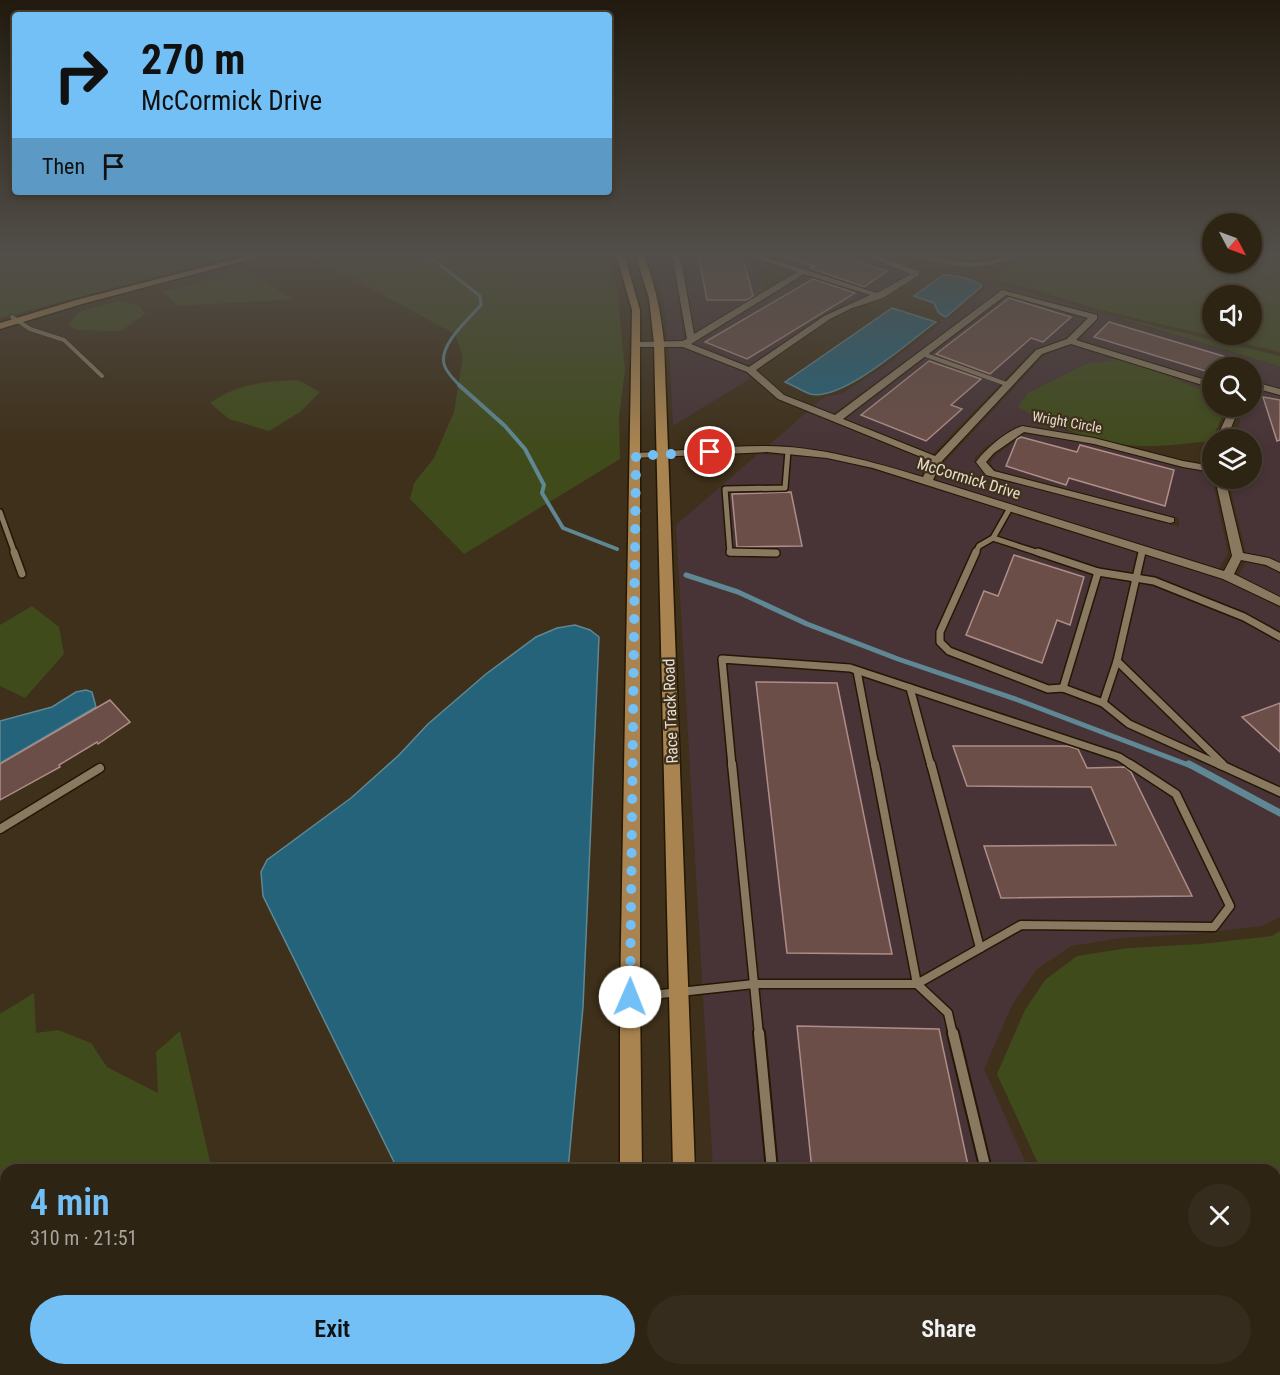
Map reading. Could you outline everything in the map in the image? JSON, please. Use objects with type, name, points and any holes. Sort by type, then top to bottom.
[{"type":"main road","points":[[0,326],[17,318]]},
{"type":"main road","points":[[0,321],[17,318]]},
{"type":"main road","name":"Race Track Road","points":[[631,1164],[630,997],[636,318]]},
{"type":"main road","name":"Race Track Road","points":[[657,318],[684,1164]]},
{"type":"street","points":[[684,318],[687,342]]},
{"type":"street","points":[[687,342],[727,318]]},
{"type":"street","points":[[750,370],[828,318]]},
{"type":"street","points":[[836,419],[970,318]]},
{"type":"street","points":[[926,483],[937,460],[1039,352],[1070,341],[1093,318]]},
{"type":"street","points":[[1070,341],[1095,346],[1202,382]]},
{"type":"street","points":[[636,345],[687,342],[750,370],[780,397],[937,460]]},
{"type":"street","points":[[1262,387],[1280,392]]},
{"type":"street","name":"Wright Circle","points":[[1170,520],[990,472],[981,462],[990,451],[1022,429],[1094,441],[1202,467]]},
{"type":"street","name":"McCormick Drive","points":[[636,456],[788,450],[827,455],[876,466],[1227,576],[1280,602]]},
{"type":"street","points":[[1223,489],[1238,556],[1227,576]]},
{"type":"street","points":[[1238,556],[1269,562],[1280,568]]},
{"type":"lane","points":[[14,319],[30,329],[64,340],[102,376]]},
{"type":"lane","points":[[923,354],[1009,385]]},
{"type":"lane","points":[[776,553],[730,553],[725,489],[785,488],[788,450]]},
{"type":"lane","points":[[1010,508],[993,538],[979,546],[964,574],[940,632],[940,642],[949,651],[1006,674],[1048,689],[1063,688],[1103,703],[1129,724],[1280,792]]},
{"type":"lane","points":[[0,512],[22,574]]},
{"type":"lane","points":[[993,538],[1098,572],[1154,581],[1244,617],[1280,637]]},
{"type":"lane","points":[[1103,703],[1117,661],[1143,550]]},
{"type":"lane","points":[[1063,688],[1098,572]]},
{"type":"lane","points":[[630,997],[679,994],[754,984],[918,984],[1021,925],[1214,927],[1230,906],[1176,794],[1119,757],[850,668],[722,658],[754,984],[771,1164]]},
{"type":"lane","points":[[1117,661],[1227,767]]},
{"type":"lane","points":[[857,671],[918,984],[948,1013],[985,1164]]},
{"type":"lane","points":[[910,688],[980,948]]},
{"type":"lane","points":[[0,829],[100,768]]},
{"type":"shaded area","points":[[665,318],[681,318],[684,339],[681,341],[668,340]]},
{"type":"shaded area","points":[[693,318],[719,318],[695,332]]},
{"type":"shaded area","points":[[735,318],[820,318],[748,366],[692,344]]},
{"type":"shaded area","points":[[963,318],[833,414],[813,406],[826,396],[841,394],[888,364],[941,323],[939,320]]},
{"type":"shaded area","points":[[979,318],[1086,318],[1064,339],[1033,350],[933,454],[845,419]]},
{"type":"shaded area","points":[[1098,318],[1116,318],[1246,357],[1202,357],[1202,379],[1079,340]]},
{"type":"shaded area","points":[[1073,344],[1199,382],[1202,383],[1202,390],[1159,372],[1086,364],[1028,393],[1051,425],[1080,435],[1015,427],[984,448],[974,462],[989,476],[1179,527],[1179,518],[995,470],[990,463],[997,454],[1026,434],[1094,444],[1182,468],[1202,471],[1202,489],[1215,489],[1228,553],[1219,569],[936,481],[944,463],[1045,355]]},
{"type":"shaded area","points":[[669,346],[681,347],[745,372],[751,378],[673,426]]},
{"type":"shaded area","points":[[1262,362],[1280,367],[1280,389],[1262,386]]},
{"type":"shaded area","points":[[1262,390],[1280,395],[1280,563],[1268,557],[1246,553],[1230,489],[1262,489],[1262,429],[1237,429],[1240,417],[1262,417]]},
{"type":"shaded area","points":[[807,412],[928,461],[921,476],[828,451],[768,446]]},
{"type":"shaded area","points":[[758,454],[826,458],[874,470],[1225,580],[1280,608],[1280,917],[1263,926],[1194,934],[1122,938],[1071,946],[1036,970],[1013,1003],[984,1069],[1026,1164],[713,1164],[676,525]]},
{"type":"shaded area","points":[[1246,562],[1268,567],[1280,574],[1280,597],[1238,576]]},
{"type":"green space","points":[[74,318],[139,318],[121,331],[77,330],[68,325]]},
{"type":"green space","points":[[426,318],[620,318],[625,370],[619,416],[620,459],[464,554],[410,499],[414,483],[434,458],[454,412],[463,356],[455,334]]},
{"type":"green space","points":[[1120,318],[1202,337],[1202,343]]},
{"type":"green space","points":[[1136,318],[1202,318],[1202,334]]},
{"type":"green space","points":[[1262,318],[1280,318],[1280,352],[1250,345],[1262,345]]},
{"type":"green space","points":[[1209,345],[1234,345],[1280,356],[1280,367],[1262,361],[1262,357],[1248,357]]},
{"type":"green space","points":[[1119,360],[1159,372],[1202,390],[1202,417],[1222,417],[1217,429],[1202,429],[1202,442],[1150,446],[1125,445],[1078,434],[1018,407],[1028,393],[1086,364]]},
{"type":"green space","points":[[298,380],[320,392],[300,412],[269,431],[229,419],[210,403],[230,392],[252,385]]},
{"type":"green space","points":[[32,606],[59,627],[64,654],[25,698],[0,686],[0,625]]},
{"type":"green space","points":[[1280,931],[1280,1164],[1038,1164],[997,1074],[1025,1010],[1045,980],[1077,956],[1128,948],[1201,944],[1272,936]]},
{"type":"green space","points":[[34,993],[36,1033],[58,1030],[91,1043],[107,1067],[158,1093],[156,1052],[180,1031],[211,1164],[0,1164],[0,1014]]},
{"type":"water","points":[[877,318],[924,318],[936,322],[875,368],[840,389],[824,394],[810,394],[785,382]]},
{"type":"water","points":[[575,625],[590,630],[599,637],[583,1007],[569,1164],[395,1164],[263,896],[261,872],[267,860],[351,798],[399,755],[428,724],[486,674],[536,637],[557,628]]},
{"type":"water","points":[[86,690],[92,692],[96,707],[0,763],[0,721],[52,707],[76,692]]},
{"type":"building","points":[[746,318],[814,318],[747,359],[705,342]]},
{"type":"building","points":[[983,318],[1070,318],[1043,342],[1031,338],[990,374],[936,354]]},
{"type":"building","points":[[1109,322],[1226,357],[1202,357],[1202,370],[1094,337]]},
{"type":"building","points":[[929,361],[981,379],[951,405],[962,409],[926,441],[861,415]]},
{"type":"building","points":[[1263,397],[1280,400],[1280,440],[1277,441]]},
{"type":"building","points":[[1021,437],[1077,452],[1080,445],[1174,470],[1165,506],[1069,478],[1066,485],[1006,466],[1017,439]]},
{"type":"building","points":[[791,492],[802,546],[737,547],[732,494]]},
{"type":"building","points":[[1014,555],[1084,577],[1070,625],[1057,620],[1042,663],[966,635],[984,591],[998,596]]},
{"type":"building","points":[[756,682],[837,683],[892,954],[787,953]]},
{"type":"building","points":[[110,700],[130,722],[98,744],[97,742],[59,765],[60,767],[0,800],[0,764]]},
{"type":"building","points":[[1280,703],[1280,752],[1242,717]]},
{"type":"building","points":[[953,746],[1068,746],[1078,749],[1087,768],[1125,767],[1131,772],[1192,896],[1001,898],[984,846],[1116,845],[1091,787],[967,786]]},
{"type":"building","points":[[797,1026],[939,1029],[968,1164],[811,1164]]},
{"type":"waterway","points":[[460,386],[447,370],[444,356],[450,340],[469,318]]},
{"type":"waterway","points":[[460,386],[505,426],[525,449],[544,485],[542,493],[563,528],[617,549]]},
{"type":"waterway","points":[[686,575],[738,592],[807,624],[898,659],[1018,700],[1191,766]]},
{"type":"waterway","points":[[1189,764],[1280,813]]},
{"type":"route","points":[[630,997],[636,456],[710,452]]}]
